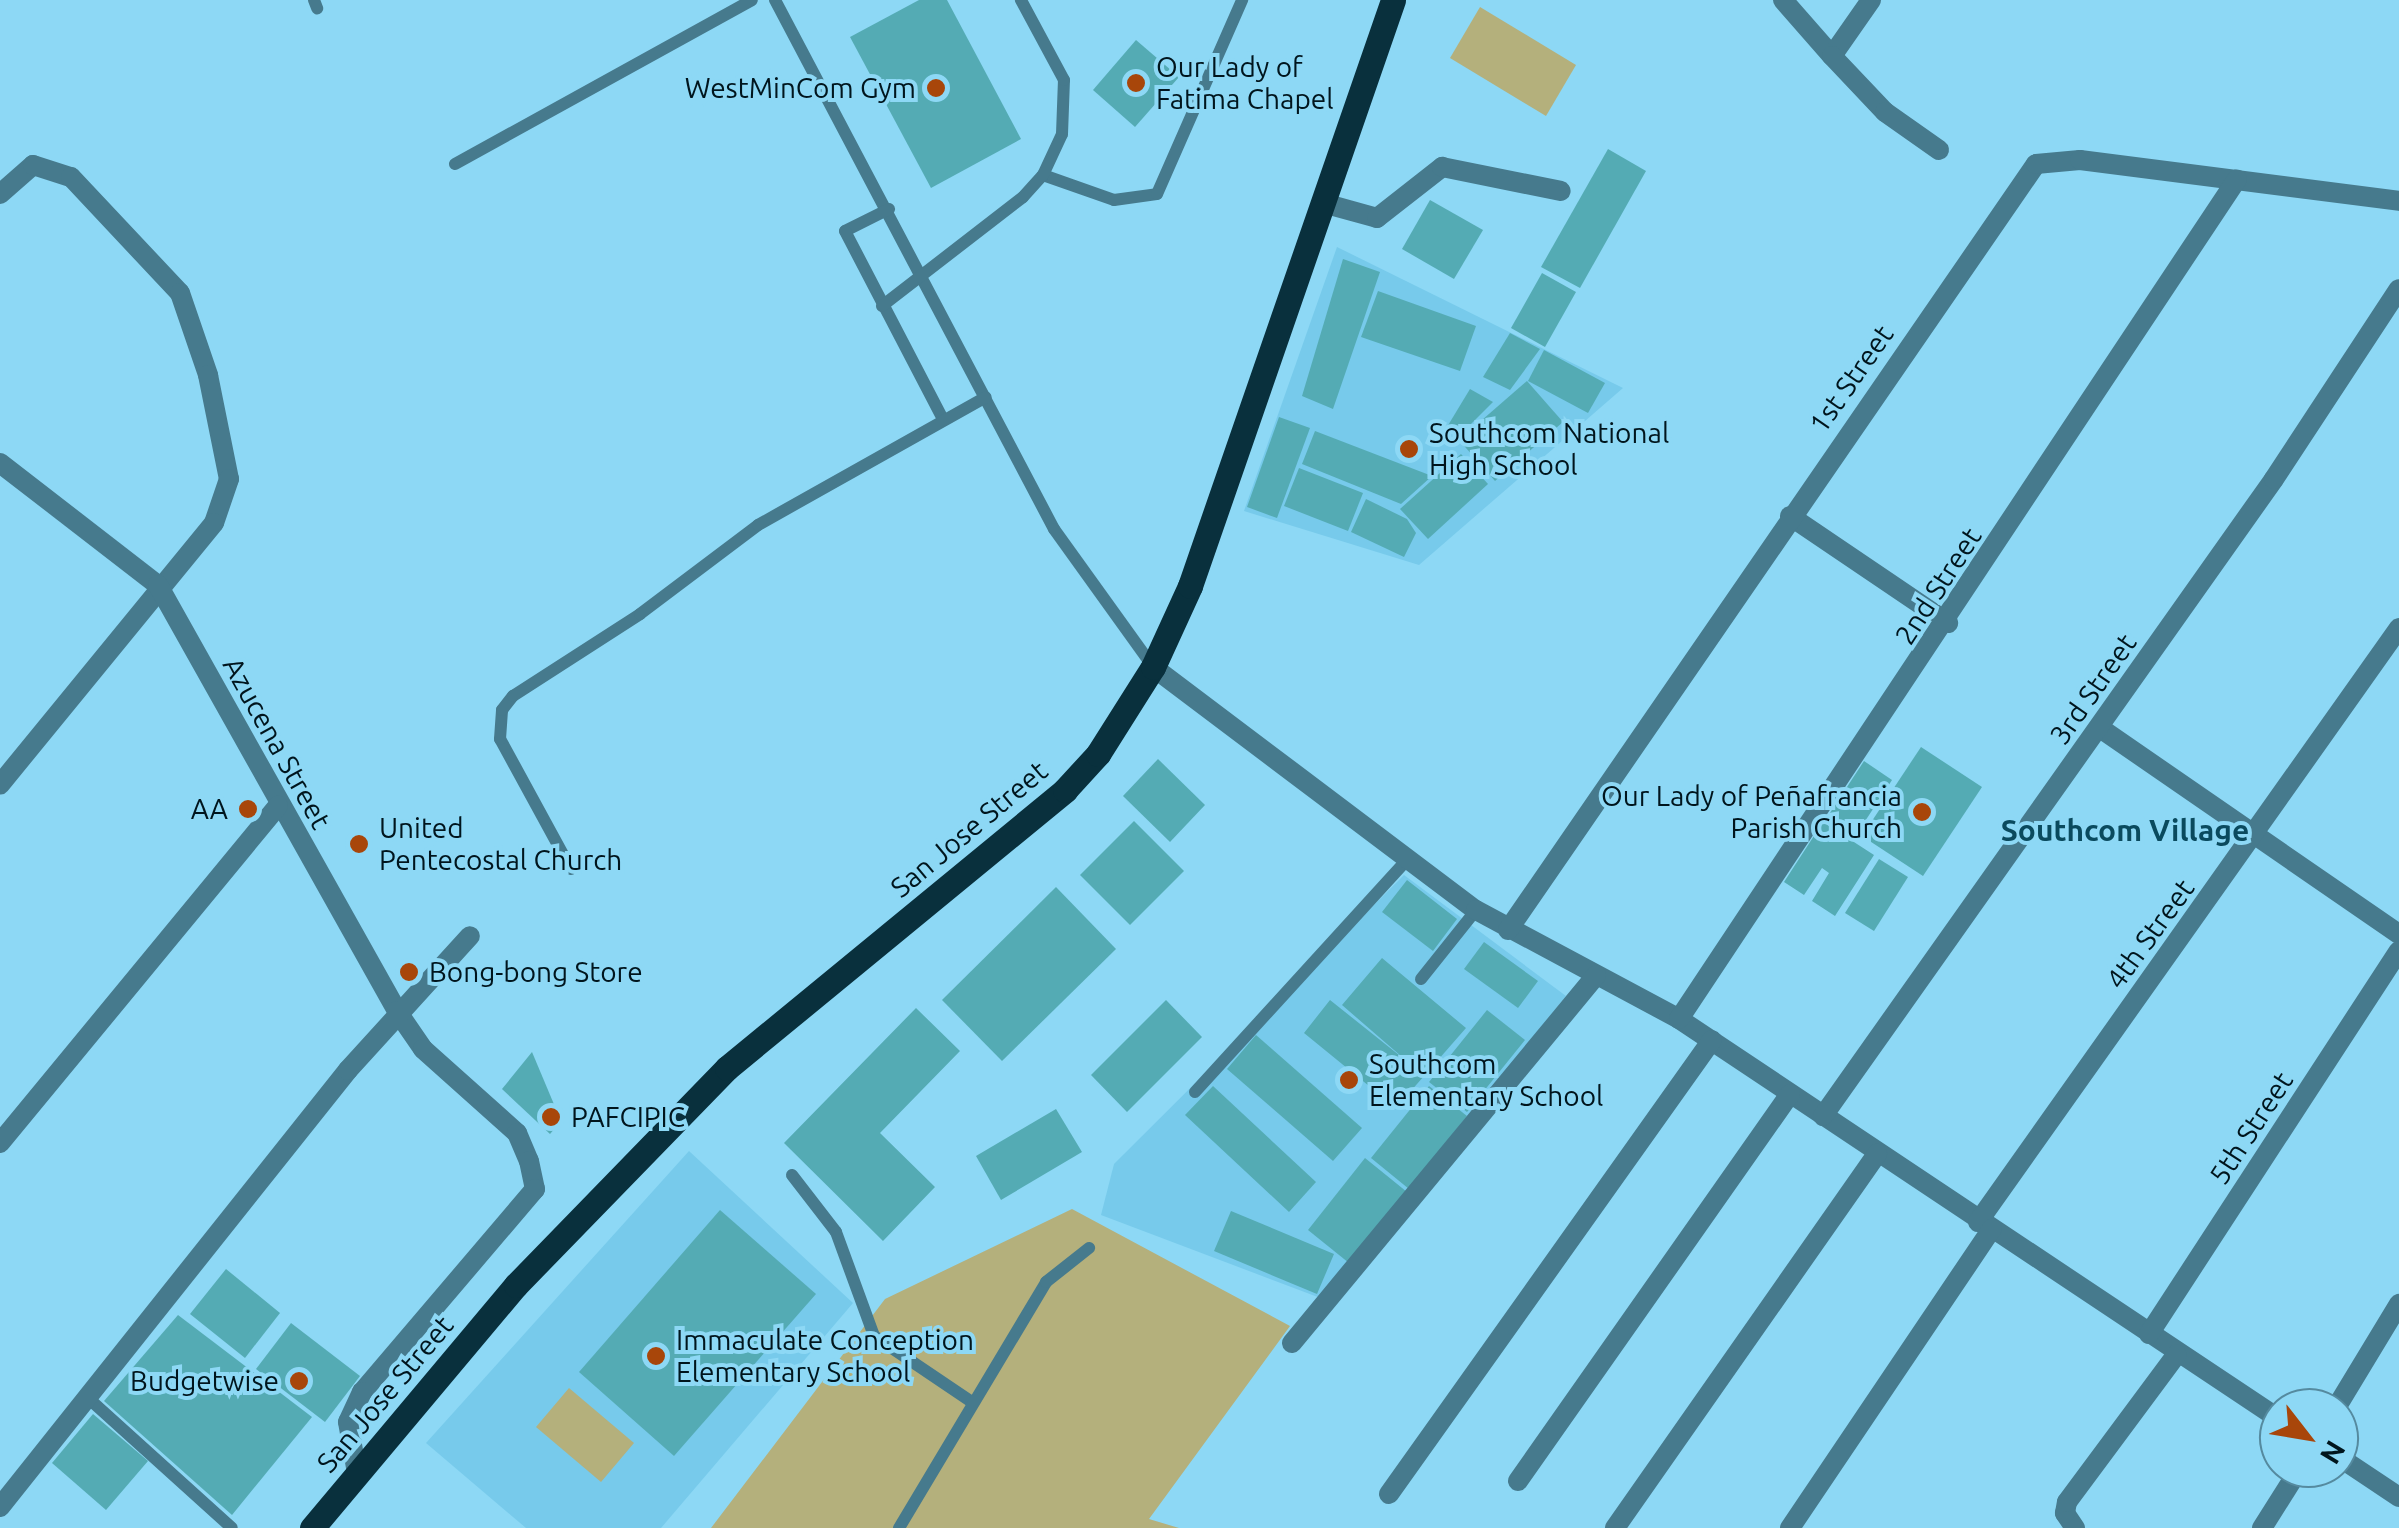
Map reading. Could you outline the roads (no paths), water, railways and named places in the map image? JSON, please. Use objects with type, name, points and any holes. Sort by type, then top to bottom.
[{"type":"main road","name":"San Jose Street","points":[[312,1528],[516,1284],[728,1068],[1064,790],[1098,754],[1153,667],[1190,586],[1393,0]]},
{"type":"street","points":[[1782,0],[1885,112],[1939,150]]},
{"type":"street","points":[[1832,56],[1870,0]]},
{"type":"street","name":"1st Street","points":[[1508,930],[2036,164],[2080,160],[2399,200]]},
{"type":"street","points":[[0,194],[33,165],[71,176],[146,252],[192,315],[228,479],[214,523],[158,585],[0,784]]},
{"type":"street","points":[[1324,203],[1377,218],[1442,166],[1561,191]]},
{"type":"street","name":"2nd Street","points":[[1679,1019],[1948,622],[2238,179]]},
{"type":"street","name":"3rd Street","points":[[1823,1116],[2100,728],[2399,288]]},
{"type":"street","name":"Azucena Street","points":[[0,463],[158,585],[278,806],[397,1011],[423,1049],[517,1133],[534,1190],[362,1392],[348,1422],[357,1473]]},
{"type":"street","points":[[1790,516],[1948,622]]},
{"type":"street","name":"4th Street","points":[[1790,1528],[1985,1225],[2399,628]]},
{"type":"street","points":[[1153,667],[1476,910],[1679,1019],[2259,1405]]},
{"type":"street","points":[[2100,728],[2399,934]]},
{"type":"street","points":[[0,1144],[278,806]]},
{"type":"street","points":[[0,1507],[397,1011],[470,936]]},
{"type":"street","name":"5th Street","points":[[2149,1334],[2399,951]]},
{"type":"street","points":[[1292,1342],[1596,974]]},
{"type":"street","points":[[1389,1494],[1712,1040]]},
{"type":"street","points":[[1518,1480],[1790,1094]]},
{"type":"street","points":[[1615,1528],[1877,1154]]},
{"type":"street","points":[[2348,1388],[2399,1304]]},
{"type":"street","points":[[2075,1528],[2065,1513],[2067,1502],[2178,1354]]},
{"type":"street","points":[[2359,1471],[2399,1498]]},
{"type":"street","points":[[2262,1528],[2287,1488]]},
{"type":"lane","points":[[455,164],[752,0]]},
{"type":"lane","points":[[775,0],[889,209],[1054,529],[1153,667]]},
{"type":"lane","points":[[882,306],[924,276],[1043,174],[1062,134],[1064,80],[1021,0]]},
{"type":"lane","points":[[1043,174],[1114,200],[1157,194],[1242,0]]},
{"type":"lane","points":[[889,209],[846,231],[942,418]]},
{"type":"lane","points":[[571,869],[500,739],[502,710],[513,696],[640,614],[758,525],[986,396]]},
{"type":"lane","points":[[1195,1092],[1408,859]]},
{"type":"lane","points":[[1421,979],[1476,910]]},
{"type":"lane","points":[[792,1175],[836,1232],[874,1336],[972,1402]]},
{"type":"lane","points":[[899,1528],[1046,1282],[1068,1259],[1089,1248]]},
{"type":"lane","points":[[88,1397],[232,1528]]},
{"type":"place","name":"Our Lady of Fatima Chapel","points":[[1136,83]]},
{"type":"place","name":"WestMinCom Gym","points":[[936,88]]},
{"type":"place","name":"Southcom National High School","points":[[1409,449]]},
{"type":"place","name":"AA","points":[[248,809]]},
{"type":"place","name":"Our Lady of Peñafrancia Parish Church","points":[[1922,812]]},
{"type":"place","name":"United Pentecostal Church","points":[[359,844]]},
{"type":"place","name":"Bong-bong Store","points":[[409,972]]},
{"type":"place","name":"Southcom Elementary School","points":[[1349,1080]]},
{"type":"place","name":"PAFCIPIC","points":[[551,1117]]},
{"type":"place","name":"Immaculate Conception Elementary School","points":[[656,1356]]},
{"type":"place","name":"Budgetwise","points":[[299,1381]]},
{"type":"district","name":"Southcom Village","points":[[2125,830]]}]
